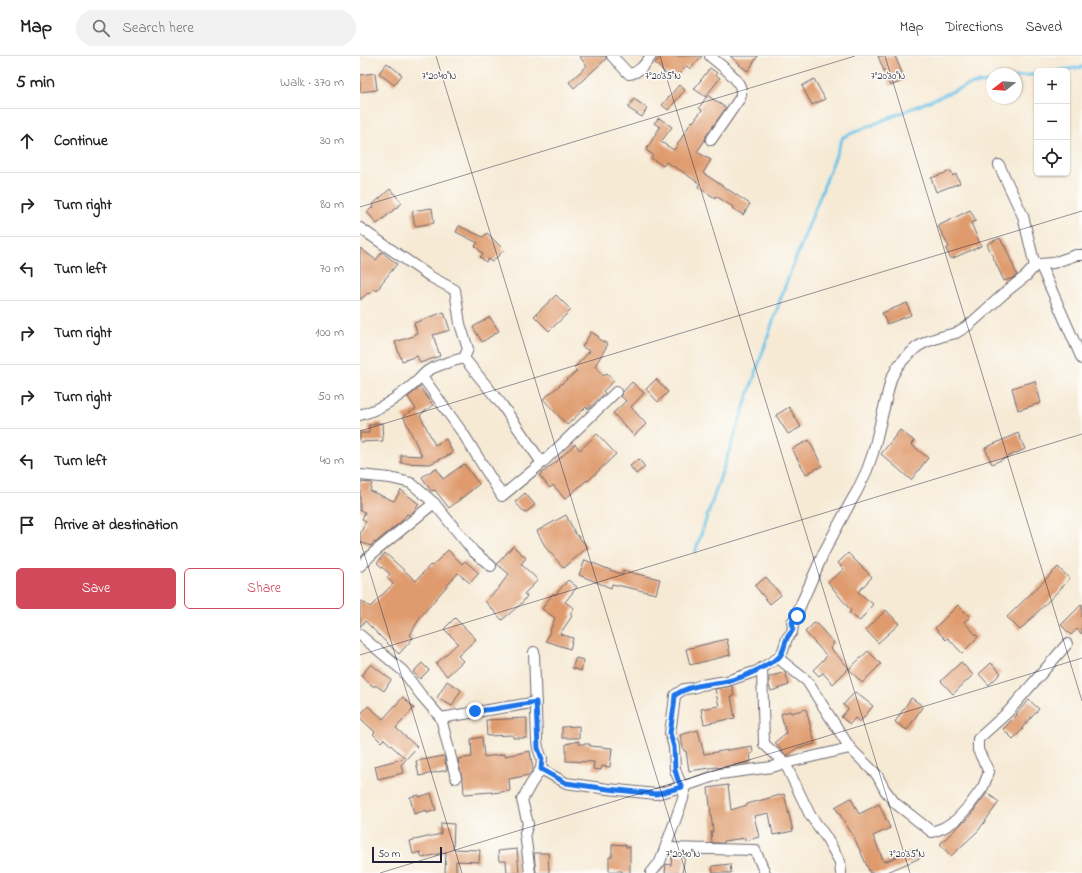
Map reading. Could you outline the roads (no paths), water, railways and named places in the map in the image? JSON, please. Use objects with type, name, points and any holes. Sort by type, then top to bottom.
[{"type":"street","points":[[612,56],[629,74],[635,74],[651,56]]},
{"type":"street","points":[[710,56],[734,77],[740,86],[741,91],[740,98],[712,140]]},
{"type":"street","points":[[999,165],[1023,216],[1038,265],[1082,359]]},
{"type":"street","points":[[360,228],[431,277],[455,290],[460,324],[468,349],[464,358],[428,370],[400,396],[375,410],[360,415]]},
{"type":"street","points":[[651,873],[660,862],[666,848],[682,805],[684,792],[675,770],[674,747],[670,733],[675,695],[684,689],[728,681],[757,671],[778,658],[783,651],[787,638],[792,632],[792,622],[797,616],[824,552],[867,470],[873,453],[891,379],[898,366],[922,344],[956,333],[969,325],[1038,265],[1053,263],[1076,255],[1082,255]]},
{"type":"street","points":[[464,358],[502,405],[542,462]]},
{"type":"street","points":[[422,376],[464,435],[502,496],[542,462],[616,392]]},
{"type":"street","points":[[360,475],[390,478],[411,483],[434,503],[474,552],[491,566]]},
{"type":"street","points":[[360,566],[372,554],[434,503]]},
{"type":"street","points":[[360,635],[403,671],[441,718],[456,778]]},
{"type":"street","points":[[778,658],[807,681],[850,748],[877,775],[885,790],[895,803],[932,832],[943,828],[956,820],[969,806],[983,786],[989,772],[978,750],[978,739],[1008,712],[1068,644]]},
{"type":"street","points":[[530,873],[525,833],[528,824],[522,800],[541,769],[542,759],[538,748],[534,652]]},
{"type":"street","points":[[762,668],[764,744],[785,763],[810,815],[826,837],[840,862],[841,873]]},
{"type":"street","points":[[441,718],[475,711],[536,702]]},
{"type":"street","points":[[541,769],[566,783],[656,794],[720,774],[772,767],[850,748]]},
{"type":"street","points":[[666,848],[755,850],[764,873]]},
{"type":"waterway","points":[[1070,69],[1082,67]]},
{"type":"waterway","points":[[1022,76],[1034,74]]},
{"type":"waterway","points":[[695,552],[785,286],[843,137],[968,85],[986,82]]}]
